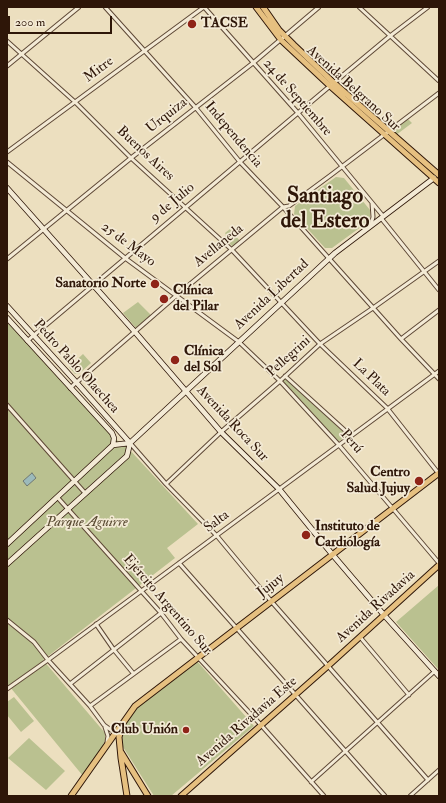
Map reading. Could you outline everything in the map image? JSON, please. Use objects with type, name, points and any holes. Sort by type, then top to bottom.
[{"type":"main road","name":"Avenida Belgrano Sur","points":[[256,7],[283,38],[386,132],[439,183]]},
{"type":"main road","name":"Avenida Belgrano Sur","points":[[263,7],[283,38]]},
{"type":"main road","name":"Avenida Belgrano Sur","points":[[386,132],[439,174]]},
{"type":"main road","name":"Avenida Libertad","points":[[434,178],[439,174]]},
{"type":"main road","name":"Jujuy","points":[[118,731],[135,706],[271,600],[439,474]]},
{"type":"main road","name":"Avenida Rivadavia","points":[[328,666],[439,564]]},
{"type":"main road","name":"Avenida Rivadavia Este","points":[[181,796],[328,666]]},
{"type":"main road","points":[[71,796],[106,745],[118,731]]},
{"type":"main road","points":[[118,731],[127,796]]},
{"type":"main road","points":[[120,749],[148,796]]},
{"type":"street","points":[[7,66],[79,7]]},
{"type":"street","name":"Independencia","points":[[105,7],[196,108],[240,162],[283,207],[401,339],[439,379]]},
{"type":"street","name":"Mitre","points":[[7,152],[204,7]]},
{"type":"street","name":"24 de Septiembre","points":[[204,7],[298,113],[372,203],[439,290]]},
{"type":"street","name":"Urquiza","points":[[7,259],[131,158],[253,63],[319,7]]},
{"type":"street","points":[[359,7],[439,81]]},
{"type":"street","name":"9 de Julio","points":[[27,341],[332,84],[428,7]]},
{"type":"street","name":"Buenos Aires","points":[[7,42],[75,102],[131,158],[232,250],[282,302]]},
{"type":"street","name":"Avellaneda","points":[[70,388],[176,295],[283,207],[288,206],[342,167],[439,93]]},
{"type":"street","name":"25 de Mayo","points":[[7,162],[125,258],[239,342]]},
{"type":"street","name":"Avenida Libertad","points":[[130,443],[329,259],[371,225],[434,178]]},
{"type":"street","name":"Avenida Roca Sur","points":[[7,188],[135,332],[221,432],[279,489],[384,615],[439,676]]},
{"type":"street","points":[[371,225],[373,217],[372,203]]},
{"type":"street","name":"Pellegrini","points":[[166,484],[221,432],[320,344],[374,308],[439,261]]},
{"type":"street","name":"La Plata","points":[[282,302],[320,344],[387,408],[439,474]]},
{"type":"street","name":"Pedro Pablo Olaechea","points":[[7,306],[130,443]]},
{"type":"street","points":[[401,339],[439,310]]},
{"type":"street","name":"Pedro Pablo Olaechea","points":[[7,318],[112,433],[114,440],[113,445]]},
{"type":"street","name":"Perú","points":[[239,342],[280,381],[338,444],[439,564]]},
{"type":"street","name":"Salta","points":[[7,689],[141,590],[218,536],[350,435],[439,371]]},
{"type":"street","points":[[285,376],[350,435]]},
{"type":"street","points":[[7,405],[85,493]]},
{"type":"street","points":[[7,544],[113,445],[130,443]]},
{"type":"street","points":[[130,443],[166,484],[218,536],[271,600],[428,780]]},
{"type":"street","points":[[7,564],[127,456],[130,443]]},
{"type":"street","name":"Ejército Argentino Sur","points":[[58,498],[141,590],[181,639],[261,725],[324,796]]},
{"type":"street","points":[[179,563],[385,796]]},
{"type":"street","points":[[70,684],[161,613]]},
{"type":"street","points":[[7,620],[34,642],[48,660],[90,706],[104,725],[108,736],[106,745]]},
{"type":"street","points":[[96,624],[114,650],[133,673]]},
{"type":"street","points":[[360,637],[408,695]]},
{"type":"street","points":[[90,706],[181,639]]},
{"type":"street","points":[[311,782],[435,671]]},
{"type":"street","points":[[104,725],[111,730],[118,731]]},
{"type":"street","points":[[410,796],[439,770]]},
{"type":"green space","points":[[406,117],[412,123],[396,135],[391,130]]},
{"type":"green space","points":[[336,177],[344,178],[370,210],[370,216],[369,221],[332,248],[325,248],[294,214],[295,206]]},
{"type":"green space","points":[[230,229],[240,241],[233,247],[224,238],[226,235],[225,233]]},
{"type":"green space","points":[[138,302],[151,315],[136,328],[123,313]]},
{"type":"green space","name":"Parque Aguirre","points":[[7,322],[117,440],[128,448],[198,524],[167,548],[175,558],[43,660],[105,733],[105,740],[102,748],[83,776],[10,687],[7,689]]},
{"type":"green space","points":[[83,354],[91,363],[79,374],[75,374],[69,367]]},
{"type":"green space","points":[[287,376],[347,436],[336,443],[281,380]]},
{"type":"green space","points":[[439,585],[439,670],[396,622]]},
{"type":"green space","name":"Club Unión","points":[[196,660],[254,726],[171,796],[154,796],[123,747],[122,735],[126,721],[138,707]]},
{"type":"green space","points":[[14,697],[34,721],[21,732],[7,715],[7,702]]},
{"type":"green space","points":[[29,738],[65,771],[46,790],[8,758]]},
{"type":"water","points":[[32,473],[36,478],[27,486],[23,481]]},
{"type":"place","name":"TACSE","points":[[192,24]]},
{"type":"place","name":"Sanatorio Norte","points":[[155,284]]},
{"type":"place","name":"Clínica del Pilar","points":[[164,299]]},
{"type":"place","name":"Clínica del Sol","points":[[175,360]]},
{"type":"place","name":"Centro Salud Jujuy","points":[[419,481]]},
{"type":"place","name":"Instituto de Cardiología","points":[[306,535]]},
{"type":"place","name":"Club Unión","points":[[186,730]]},
{"type":"district","name":"Santiago del Estero","points":[[325,210]]}]
